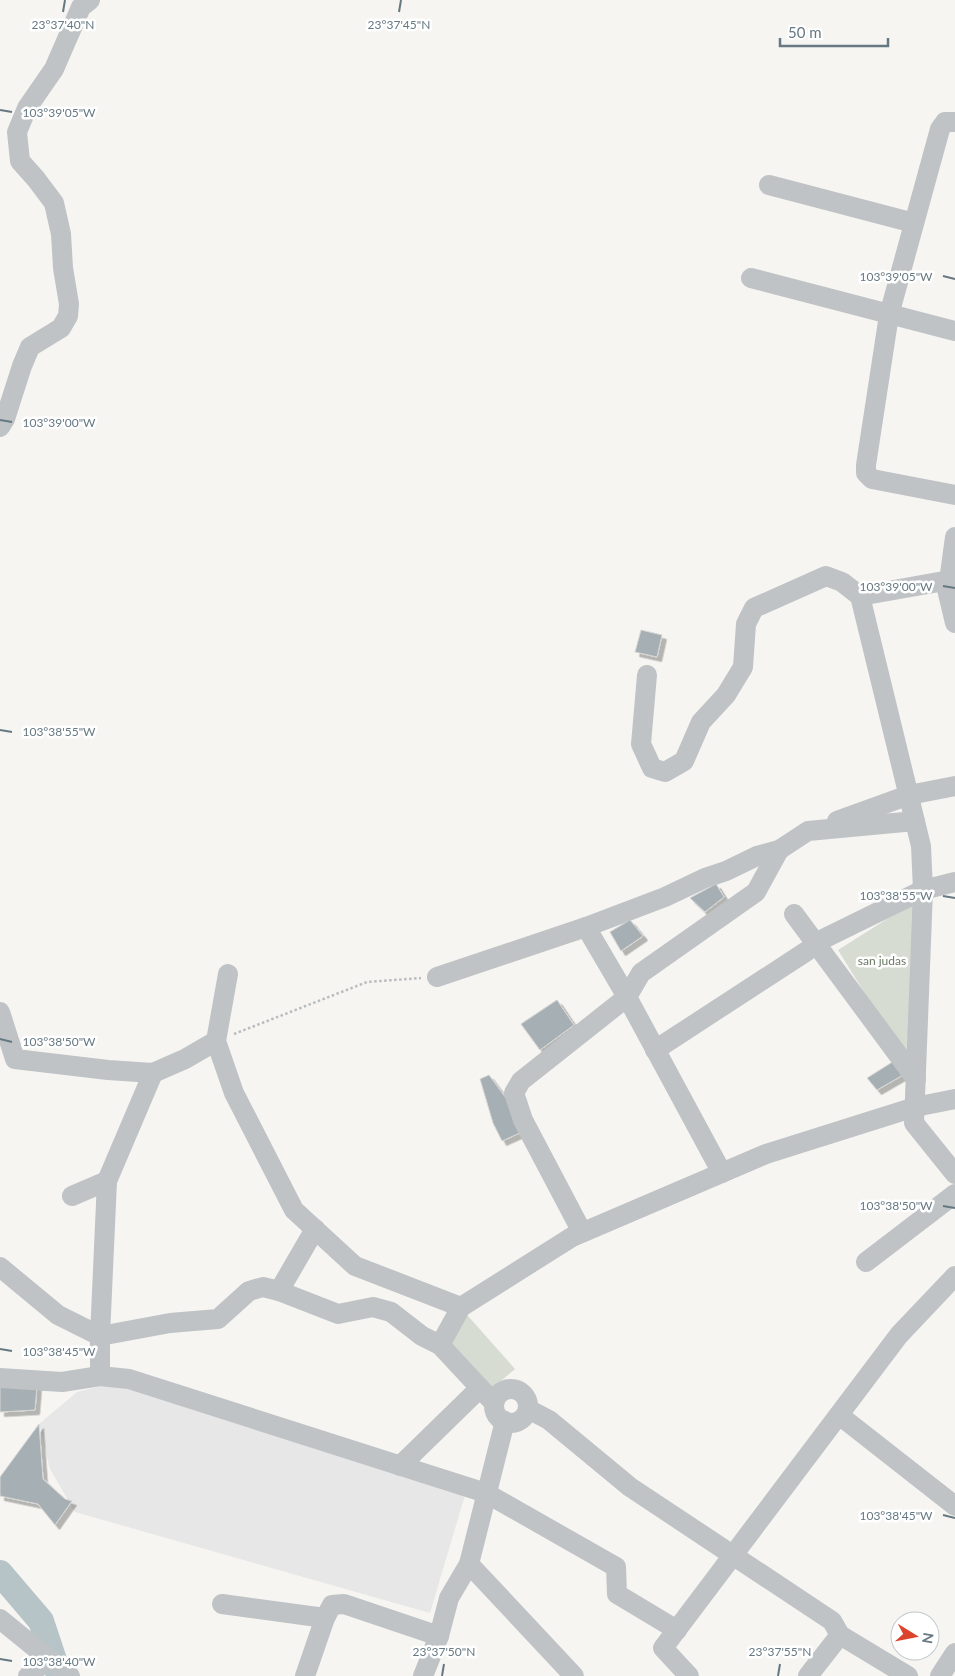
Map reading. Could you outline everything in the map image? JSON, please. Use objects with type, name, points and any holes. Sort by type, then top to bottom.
[{"type":"street","points":[[0,426],[5,419],[30,347],[61,328],[68,316],[70,304],[61,234],[54,203],[20,161],[17,132],[27,108],[54,69],[81,6],[90,0]]},
{"type":"street","points":[[955,122],[945,122],[940,129],[889,315],[866,465],[866,473],[872,479],[955,496]]},
{"type":"street","points":[[769,185],[914,223]]},
{"type":"street","points":[[751,278],[955,331]]},
{"type":"street","points":[[955,537],[950,575],[955,623]]},
{"type":"street","points":[[860,596],[950,575]]},
{"type":"street","points":[[648,675],[641,744],[652,768],[665,772],[684,761],[701,722],[726,694],[743,667],[746,624],[754,608],[826,576],[842,582],[860,596],[921,846],[923,890],[914,1123],[955,1174]]},
{"type":"street","points":[[437,977],[665,897],[757,856],[779,850],[808,831],[909,795],[955,786]]},
{"type":"street","points":[[808,831],[915,821]]},
{"type":"street","points":[[582,1232],[523,1120],[514,1093],[521,1081],[628,996],[641,973],[756,892],[779,850]]},
{"type":"street","points":[[655,1050],[811,947],[923,890],[955,882]]},
{"type":"street","points":[[794,914],[811,947],[916,1080]]},
{"type":"street","points":[[586,926],[628,996],[722,1173]]},
{"type":"street","points":[[228,974],[216,1041],[234,1093],[294,1210],[355,1266],[461,1307]]},
{"type":"street","points":[[0,1012],[15,1059],[108,1070],[153,1073],[185,1059],[216,1041]]},
{"type":"street","points":[[100,1376],[100,1336],[108,1181],[153,1073]]},
{"type":"street","points":[[440,1345],[461,1307],[582,1232],[766,1154],[915,1107],[955,1099]]},
{"type":"street","points":[[72,1196],[108,1181]]},
{"type":"street","points":[[866,1262],[955,1194]]},
{"type":"street","points":[[279,1290],[315,1229]]},
{"type":"street","points":[[0,1267],[58,1315],[100,1336],[170,1323],[218,1318],[249,1291],[263,1287],[279,1290],[338,1314],[373,1306],[391,1312],[422,1336],[440,1345],[494,1402]]},
{"type":"street","points":[[689,1676],[663,1648],[899,1335],[955,1276]]},
{"type":"street","points":[[0,1378],[62,1382],[100,1376],[129,1380],[486,1493],[616,1567],[617,1594],[677,1630]]},
{"type":"street","points":[[400,1466],[480,1388]]},
{"type":"street","points":[[514,1388],[526,1395],[528,1409],[526,1415],[521,1420],[515,1423],[505,1421],[497,1416],[494,1410],[494,1402],[501,1391],[514,1388]]},
{"type":"street","points":[[528,1409],[549,1420],[630,1487],[832,1622],[840,1635],[907,1675]]},
{"type":"street","points":[[839,1415],[955,1506]]},
{"type":"street","points":[[423,1676],[439,1636],[449,1598],[469,1564],[505,1421]]},
{"type":"street","points":[[469,1564],[574,1676]]},
{"type":"street","points":[[222,1604],[325,1618]]},
{"type":"street","points":[[305,1676],[325,1618],[332,1605],[344,1604],[439,1636]]},
{"type":"street","points":[[0,1619],[70,1676]]},
{"type":"street","points":[[808,1676],[840,1635]]},
{"type":"street","points":[[940,1676],[955,1653]]},
{"type":"street","points":[[28,1676],[48,1659]]},
{"type":"path","points":[[216,1041],[366,982],[437,977]]},
{"type":"shaded area","points":[[129,1379],[465,1495],[430,1613],[75,1512],[50,1469],[39,1424],[77,1392]]},
{"type":"green space","name":"san judas","points":[[917,900],[915,1075],[838,950]]},
{"type":"green space","points":[[461,1308],[515,1369],[487,1393],[444,1338]]},
{"type":"building","points":[[641,630],[662,635],[657,657],[635,652]]},
{"type":"building","points":[[716,884],[724,897],[705,912],[690,898]]},
{"type":"building","points":[[716,884],[724,897],[705,912],[690,898]]},
{"type":"building","points":[[630,920],[643,936],[621,951],[610,932]]},
{"type":"building","points":[[630,920],[643,936],[621,951],[610,932]]},
{"type":"building","points":[[557,1000],[574,1025],[540,1050],[521,1024]]},
{"type":"building","points":[[557,1000],[574,1025],[540,1050],[521,1024]]},
{"type":"building","points":[[894,1061],[903,1075],[877,1090],[867,1078]]},
{"type":"building","points":[[489,1075],[517,1113],[522,1132],[502,1141],[493,1123],[480,1079]]},
{"type":"building","points":[[0,1381],[37,1385],[35,1410],[0,1412]]},
{"type":"building","points":[[39,1424],[43,1479],[65,1499],[72,1501],[55,1525],[38,1504],[0,1496],[0,1477]]},
{"type":"waterway","points":[[0,1573],[41,1621],[61,1676]]}]
